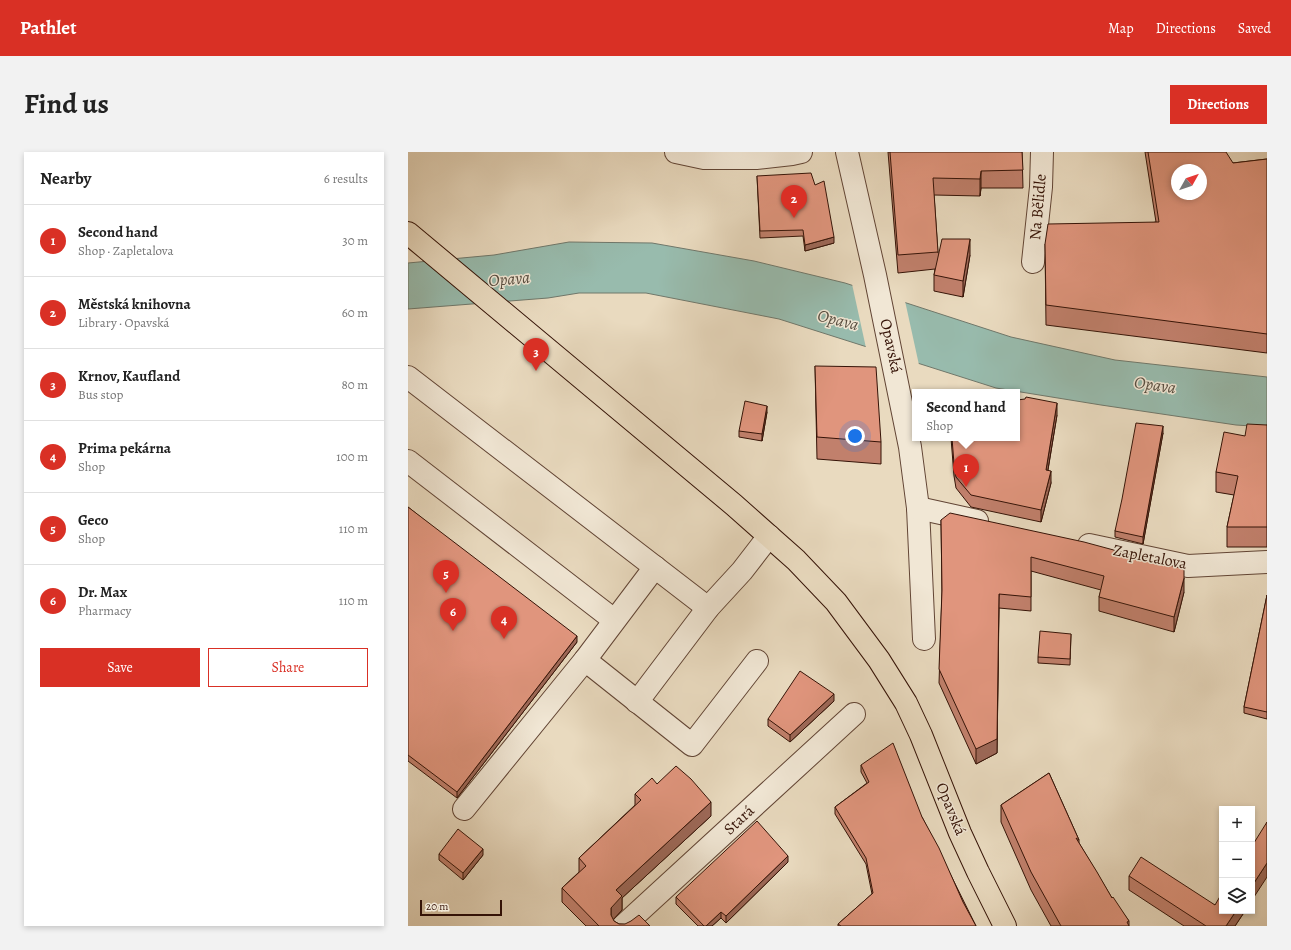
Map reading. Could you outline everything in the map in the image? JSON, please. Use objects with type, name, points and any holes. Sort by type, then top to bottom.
[{"type":"main road","name":"Opavská","points":[[408,233],[769,536],[796,560],[836,602],[899,690],[921,735],[963,839],[1006,926]]},
{"type":"street","points":[[676,152],[704,158],[756,158],[801,152]]},
{"type":"street","name":"Opavská","points":[[847,152],[897,374],[910,447],[918,508],[924,639]]},
{"type":"street","name":"Na Bělidle","points":[[1033,262],[1041,187],[1042,152]]},
{"type":"street","points":[[408,377],[708,608]]},
{"type":"street","points":[[408,460],[614,620]]},
{"type":"street","points":[[918,508],[995,525]]},
{"type":"street","points":[[637,702],[708,608],[742,571],[769,536]]},
{"type":"street","name":"Zapletalova","points":[[1072,541],[1188,566],[1267,562]]},
{"type":"street","points":[[464,810],[584,660],[655,567]]},
{"type":"street","points":[[584,660],[692,745],[757,661]]},
{"type":"street","name":"Stará","points":[[623,926],[854,714]]},
{"type":"water","name":"Opava","points":[[569,242],[652,243],[754,261],[845,283],[1011,337],[1115,360],[1267,377],[1267,427],[1236,425],[1020,392],[1020,389],[996,388],[779,319],[646,293],[579,293],[548,298],[408,309],[408,263],[494,255]]},
{"type":"pier","points":[[852,284],[905,301],[919,365],[866,348]]},
{"type":"building","points":[[890,152],[1022,152],[1023,170],[981,171],[980,179],[933,178],[938,252],[898,255]]},
{"type":"building","points":[[1148,152],[1226,152],[1233,163],[1267,159],[1267,334],[1046,305],[1045,244],[1048,224],[1159,222]]},
{"type":"building","points":[[811,173],[815,185],[824,181],[834,237],[805,245],[803,230],[760,231],[757,176]]},
{"type":"building","points":[[942,239],[970,239],[963,281],[934,275]]},
{"type":"building","points":[[815,366],[876,367],[881,442],[817,437]]},
{"type":"building","points":[[1026,397],[1057,403],[1046,470],[1051,471],[1041,510],[971,495],[956,477],[954,464],[952,441],[1020,441],[1020,400],[1025,399]]},
{"type":"building","points":[[745,401],[767,406],[762,434],[739,431]]},
{"type":"building","points":[[1136,423],[1163,426],[1143,537],[1115,531]]},
{"type":"building","points":[[1247,424],[1267,425],[1267,527],[1227,527],[1238,476],[1216,472],[1224,432],[1245,436]]},
{"type":"building","points":[[408,507],[577,636],[457,792],[408,755]]},
{"type":"building","points":[[950,513],[1084,542],[1184,569],[1184,578],[1174,617],[1099,597],[1104,576],[1031,557],[1031,597],[999,594],[997,739],[976,749],[939,669],[942,590],[941,520]]},
{"type":"building","points":[[1267,595],[1267,712],[1244,707]]},
{"type":"building","points":[[1040,631],[1071,634],[1070,659],[1038,657]]},
{"type":"building","points":[[800,671],[834,694],[790,735],[768,719]]},
{"type":"building","points":[[893,743],[922,817],[939,848],[963,902],[976,926],[841,926],[838,924],[873,893],[866,858],[835,807],[869,782],[861,765]]},
{"type":"building","points":[[676,766],[691,779],[711,802],[616,890],[622,896],[611,908],[611,915],[614,921],[619,924],[625,924],[639,915],[650,926],[599,926],[562,888],[586,866],[579,858],[641,800],[635,794],[652,778],[657,784]]},
{"type":"building","points":[[1049,773],[1079,840],[1076,838],[1112,898],[1113,897],[1129,921],[1127,922],[1129,926],[1061,926],[1031,872],[1001,805]]},
{"type":"building","points":[[757,821],[788,856],[726,916],[721,912],[706,926],[704,926],[676,897]]},
{"type":"building","points":[[1267,822],[1267,863],[1255,881],[1255,842]]},
{"type":"building","points":[[458,829],[483,849],[463,873],[439,854]]},
{"type":"building","points":[[1141,857],[1215,905],[1219,898],[1219,914],[1234,914],[1226,926],[1206,926],[1129,876]]},
{"type":"place","name":"Městská knihovna","points":[[794,218]]},
{"type":"place","name":"Krnov, Kaufland","points":[[536,371]]},
{"type":"place","name":"Second hand","points":[[966,487]]},
{"type":"place","name":"Geco","points":[[446,593]]},
{"type":"place","name":"Dr. Max","points":[[453,631]]},
{"type":"place","name":"Prima pekárna","points":[[504,639]]}]
